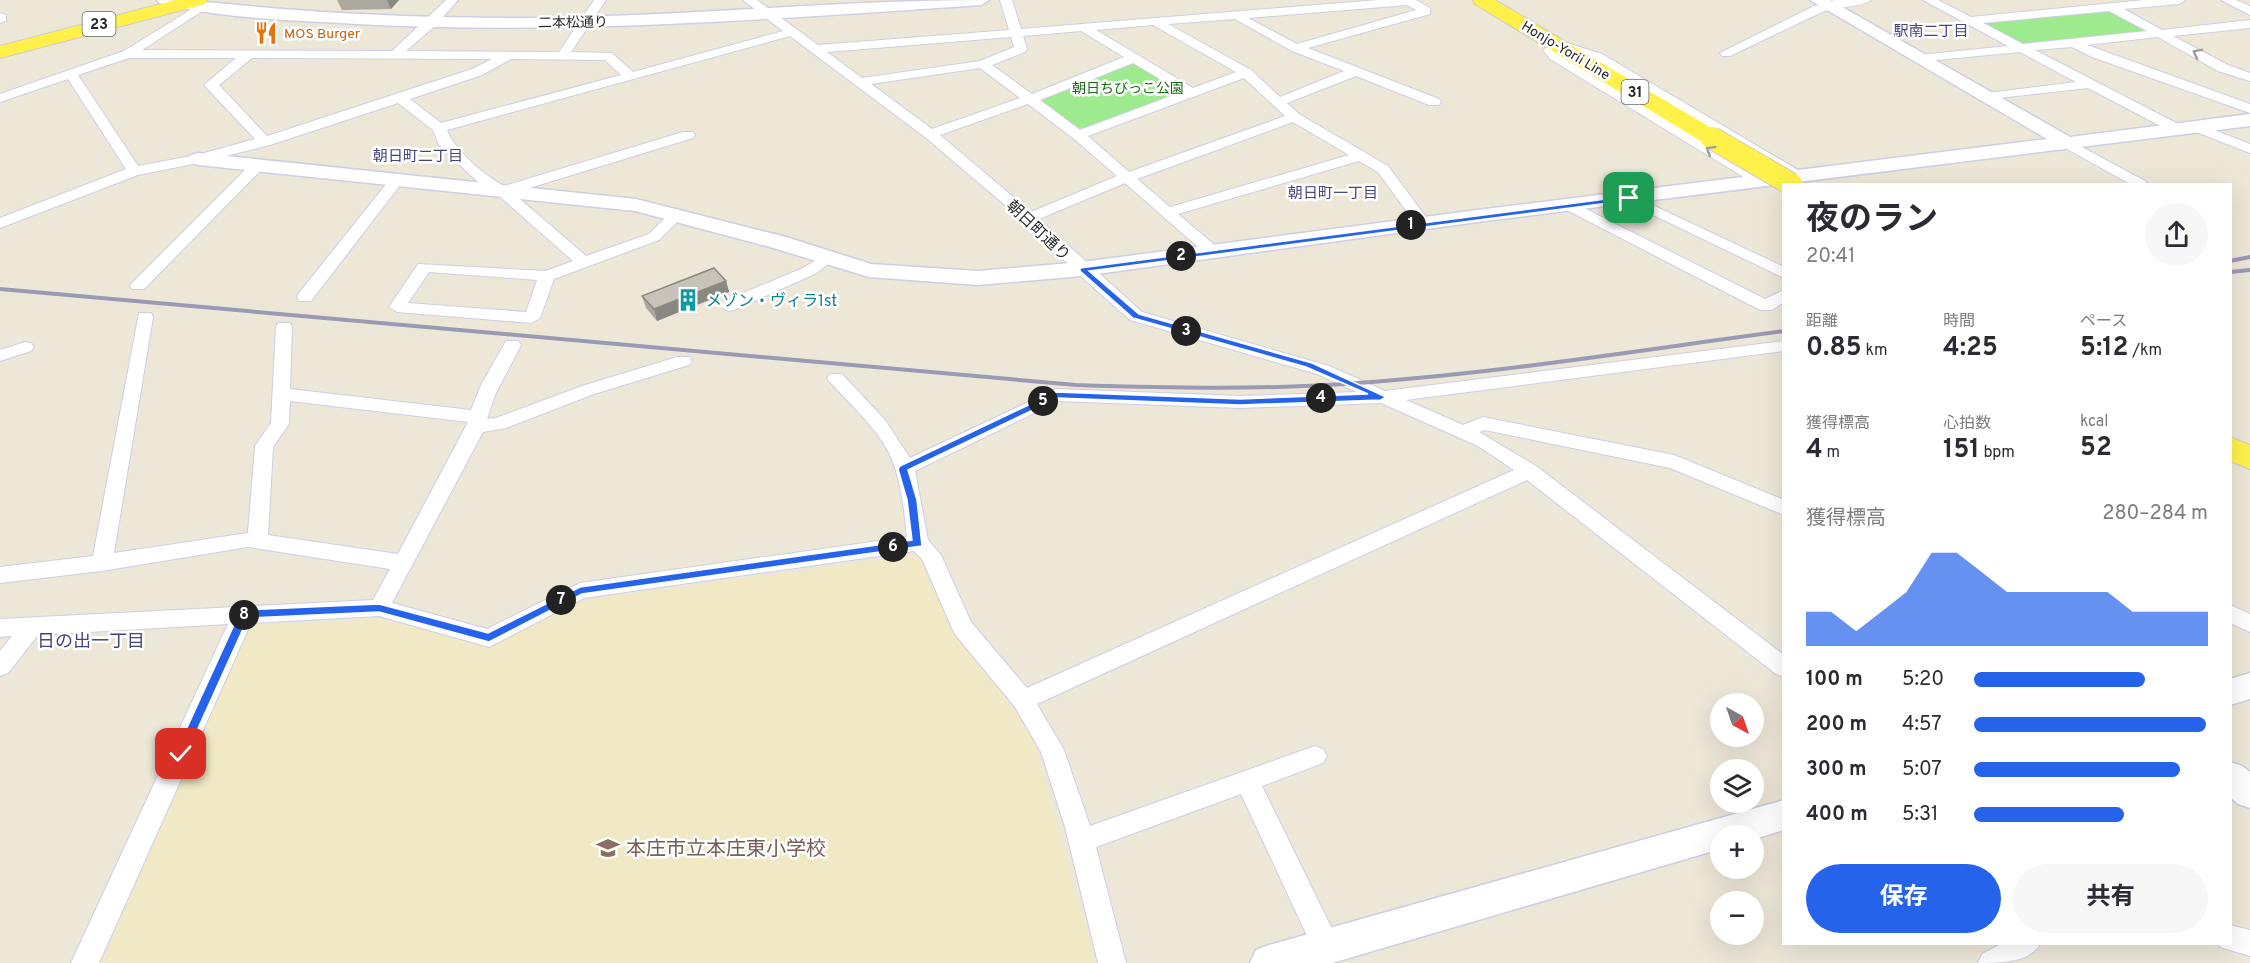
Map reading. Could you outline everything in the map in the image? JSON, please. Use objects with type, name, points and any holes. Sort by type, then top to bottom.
[{"type":"main road","name":"Honjo-Yorii Line","points":[[1482,0],[1712,138],[1796,180]]},
{"type":"main road","name":"23","points":[[0,52],[187,2]]},
{"type":"main road","points":[[2232,448],[2250,458]]},
{"type":"street","points":[[395,56],[452,0]]},
{"type":"street","points":[[562,56],[600,0]]},
{"type":"street","name":"朝日町通り","points":[[749,0],[930,134],[1029,218],[1082,269],[1136,316],[1309,365],[1485,442],[1529,471],[1782,666]]},
{"type":"street","name":"二本松通り","points":[[187,2],[297,16],[432,22],[583,22],[771,15],[981,0]]},
{"type":"street","points":[[860,82],[983,64],[1021,49],[1006,0]]},
{"type":"street","points":[[1260,0],[1267,11]]},
{"type":"street","points":[[1726,53],[1823,3],[1865,0]]},
{"type":"street","points":[[1929,0],[2090,84],[2186,128],[2250,149]]},
{"type":"street","points":[[2098,0],[2223,68],[2248,74]]},
{"type":"street","points":[[1969,21],[2179,0]]},
{"type":"street","points":[[2227,0],[2250,11]]},
{"type":"street","points":[[816,49],[1409,1],[1426,11],[1296,48]]},
{"type":"street","points":[[128,54],[187,2]]},
{"type":"street","points":[[1823,3],[2138,183]]},
{"type":"street","points":[[1237,14],[1241,19],[1296,48],[1434,102]]},
{"type":"street","points":[[1154,21],[1246,73],[1294,117],[1383,170],[1424,224]]},
{"type":"street","points":[[1919,59],[2250,24]]},
{"type":"street","points":[[1083,27],[1191,93]]},
{"type":"street","points":[[439,128],[793,32]]},
{"type":"street","points":[[2072,42],[2096,54],[2250,109]]},
{"type":"street","points":[[1760,181],[1554,56],[1548,50],[1558,46],[1581,50],[1598,57],[1796,180]]},
{"type":"street","points":[[0,98],[128,54],[608,56],[632,77]]},
{"type":"street","points":[[248,55],[212,85],[265,142]]},
{"type":"street","points":[[0,223],[134,171],[198,159],[265,142],[477,72],[508,56]]},
{"type":"street","points":[[930,134],[1031,99],[1134,58]]},
{"type":"street","points":[[983,64],[1077,135],[1212,251]]},
{"type":"street","points":[[1279,102],[1357,71]]},
{"type":"street","points":[[70,73],[134,171]]},
{"type":"street","points":[[1077,135],[1246,73]]},
{"type":"street","points":[[1987,97],[2090,84]]},
{"type":"street","points":[[400,98],[439,128],[444,142],[486,182],[502,191],[583,262]]},
{"type":"street","points":[[1029,218],[1128,177],[1294,117]]},
{"type":"street","points":[[198,159],[636,205],[677,214],[869,270],[978,278],[1082,269],[1760,181],[1796,180],[2065,142],[2250,120]]},
{"type":"street","points":[[502,191],[688,135]]},
{"type":"street","points":[[1168,212],[1360,156]]},
{"type":"street","points":[[138,286],[258,165]]},
{"type":"street","points":[[305,297],[397,180]]},
{"type":"street","points":[[1629,198],[1782,272]]},
{"type":"street","points":[[1568,205],[1766,306],[1782,296]]},
{"type":"street","points":[[547,276],[532,318],[397,306],[424,267],[547,276],[654,237],[677,214]]},
{"type":"street","points":[[728,306],[809,271],[830,257]]},
{"type":"street","points":[[102,563],[145,317]]},
{"type":"street","points":[[257,542],[264,446],[280,424],[284,327]]},
{"type":"street","points":[[379,608],[477,422],[491,385],[512,345]]},
{"type":"street","points":[[0,356],[25,346]]},
{"type":"street","points":[[903,469],[1056,395],[1240,402],[1381,397],[1782,346]]},
{"type":"street","points":[[280,394],[499,424],[588,390],[683,361]]},
{"type":"street","points":[[836,378],[892,441],[912,500],[918,543],[931,555],[962,627],[1023,700],[1052,750],[1081,841],[1112,963]]},
{"type":"street","points":[[1464,432],[1482,423],[1674,462],[1782,507]]},
{"type":"street","points":[[1023,700],[1529,471]]},
{"type":"street","points":[[0,575],[102,563],[248,540],[404,563]]},
{"type":"street","points":[[0,628],[379,608],[489,638],[580,591],[918,543]]},
{"type":"street","points":[[86,963],[244,614]]},
{"type":"street","points":[[2232,614],[2250,624]]},
{"type":"street","points":[[0,667],[31,627]]},
{"type":"street","points":[[2232,691],[2250,686]]},
{"type":"street","points":[[1081,841],[1315,756]]},
{"type":"street","points":[[2232,778],[2250,793]]},
{"type":"street","points":[[1247,780],[1326,946]]},
{"type":"street","points":[[1269,963],[1782,817]]},
{"type":"street","points":[[2232,938],[2250,943]]},
{"type":"street","points":[[1992,963],[2024,945]]},
{"type":"shaded area","name":"本庄市立本庄東小学校","points":[[917,555],[958,634],[1032,734],[1095,963],[102,963],[249,625],[380,620],[493,643],[583,600]]},
{"type":"green space","points":[[2106,9],[2148,31],[2019,45],[1981,22]]},
{"type":"green space","name":"朝日ちびっこ公園","points":[[1133,62],[1181,91],[1181,94],[1083,128],[1075,128],[1042,102],[1043,98]]},
{"type":"building","points":[[714,268],[726,281],[654,309],[642,296]]},
{"type":"railway","points":[[2232,261],[2250,257]]},
{"type":"railway","points":[[2232,272],[2250,270]]},
{"type":"railway","points":[[0,289],[1076,385],[1146,387],[1287,387],[1411,379],[1782,331]]},
{"type":"place","name":"MOS Burger","points":[[266,33]]},
{"type":"place","name":"メゾン・ヴィラ1st","points":[[688,300]]},
{"type":"place","name":"本庄市立本庄東小学校","points":[[608,848]]},
{"type":"district","name":"駅南二丁目","points":[[1931,31]]},
{"type":"district","name":"朝日町二丁目","points":[[418,156]]},
{"type":"district","name":"朝日町一丁目","points":[[1333,193]]},
{"type":"district","name":"日の出一丁目","points":[[91,641]]},
{"type":"route","points":[[181,754],[244,614],[379,608],[489,638],[580,591],[918,543],[912,500],[903,469],[1056,395],[1240,402],[1381,397],[1309,365],[1136,316],[1082,269],[1629,198]]}]
